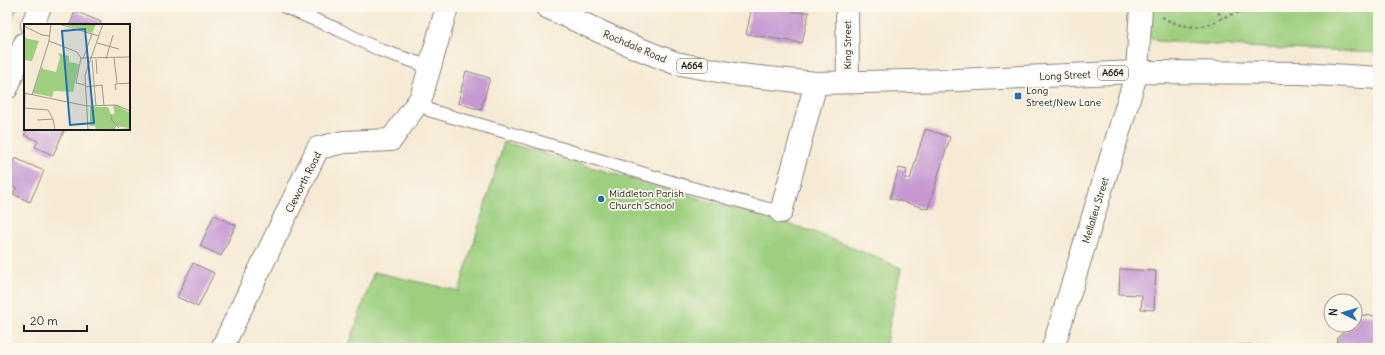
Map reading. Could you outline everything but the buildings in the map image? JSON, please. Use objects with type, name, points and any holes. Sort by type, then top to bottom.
[{"type":"street","points":[[32,24],[40,7]]},
{"type":"street","name":"Cleworth Road","points":[[222,348],[318,148],[344,142],[391,140],[421,98],[447,7]]},
{"type":"street","name":"Rochdale Road","points":[[547,7],[627,44],[674,63],[740,75],[816,83],[848,82]]},
{"type":"street","name":"King Street","points":[[847,7],[848,82]]},
{"type":"street","name":"Mellalieu Street","points":[[1053,348],[1137,72],[1149,10]]},
{"type":"street","points":[[7,88],[24,46]]},
{"type":"street","name":"Long Street","points":[[848,82],[956,80],[1137,72],[1302,73],[1378,78]]},
{"type":"street","points":[[781,212],[816,83]]},
{"type":"lane","points":[[285,7],[339,30],[380,50],[430,67]]},
{"type":"lane","points":[[421,98],[429,110],[650,176],[747,204],[781,212]]},
{"type":"path","points":[[1215,7],[1222,18]]},
{"type":"path","points":[[1149,10],[1168,21],[1187,27],[1207,25],[1233,14],[1256,10],[1289,9],[1292,7]]},
{"type":"green space","points":[[7,7],[17,7],[7,32]]},
{"type":"green space","points":[[1147,7],[1378,7],[1378,53],[1263,48],[1157,41],[1149,37]]},
{"type":"green space","name":"Middleton Parish Church School","points":[[504,142],[812,231],[901,268],[885,348],[348,348],[374,272],[459,291]]},
{"type":"place","name":"Long Street/New Lane","points":[[1018,96]]},
{"type":"place","name":"Middleton Parish Church School","points":[[601,199]]}]
